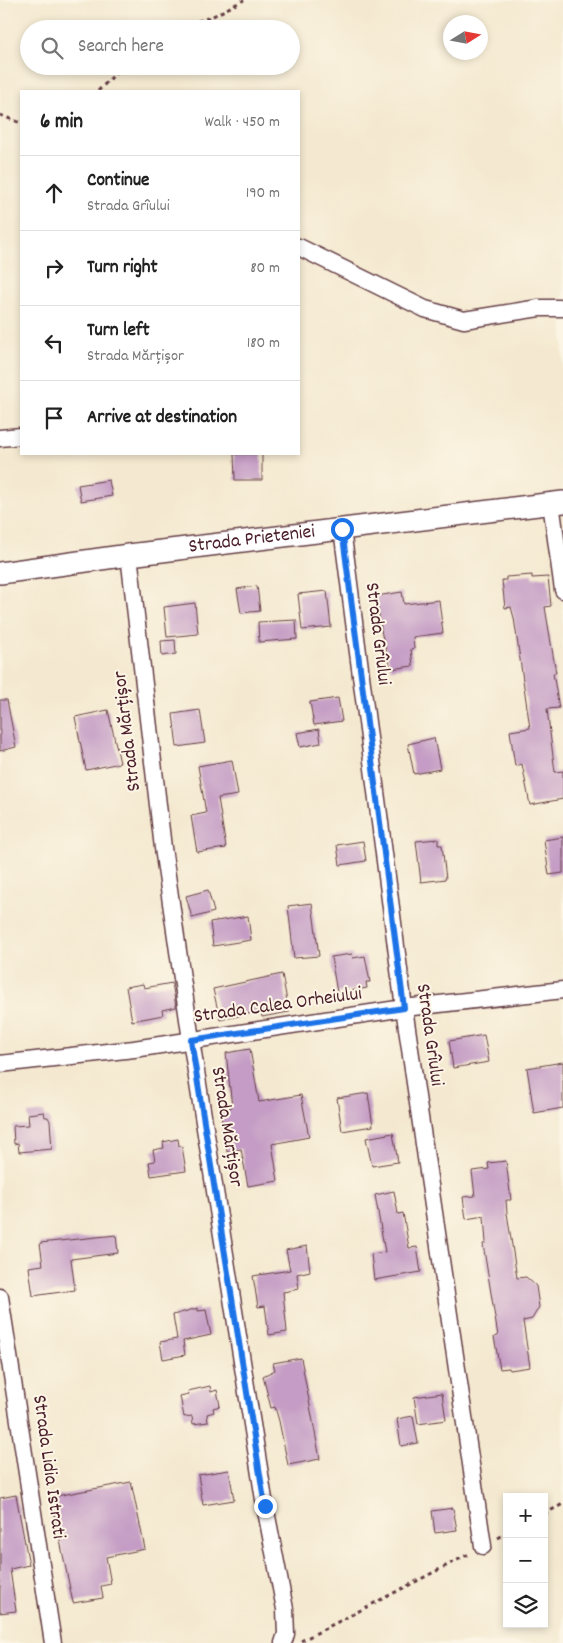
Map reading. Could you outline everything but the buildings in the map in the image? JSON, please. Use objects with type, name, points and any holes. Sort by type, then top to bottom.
[{"type":"street","points":[[300,247],[425,309],[464,320],[539,308],[563,308]]},
{"type":"street","points":[[0,438],[20,436]]},
{"type":"street","points":[[557,502],[563,590]]},
{"type":"street","name":"Strada Prieteniei","points":[[0,573],[129,554],[557,502]]},
{"type":"street","name":"Strada Grîului","points":[[342,529],[404,1008],[483,1546]]},
{"type":"street","name":"Strada Mărțișor","points":[[129,554],[163,848],[191,1040],[265,1506],[285,1609],[286,1634],[283,1643]]},
{"type":"street","name":"Strada Calea Orheiului","points":[[0,1064],[134,1049],[404,1008],[563,990]]},
{"type":"street","name":"Strada Lidia Istrati","points":[[0,1297],[53,1643]]},
{"type":"path","points":[[201,20],[244,0]]},
{"type":"path","points":[[99,90],[114,75]]},
{"type":"path","points":[[0,115],[20,123]]},
{"type":"path","points":[[548,1512],[563,1504]]},
{"type":"path","points":[[298,1643],[503,1536]]},
{"type":"route","points":[[265,1506],[191,1040],[404,1008],[342,529]]}]
